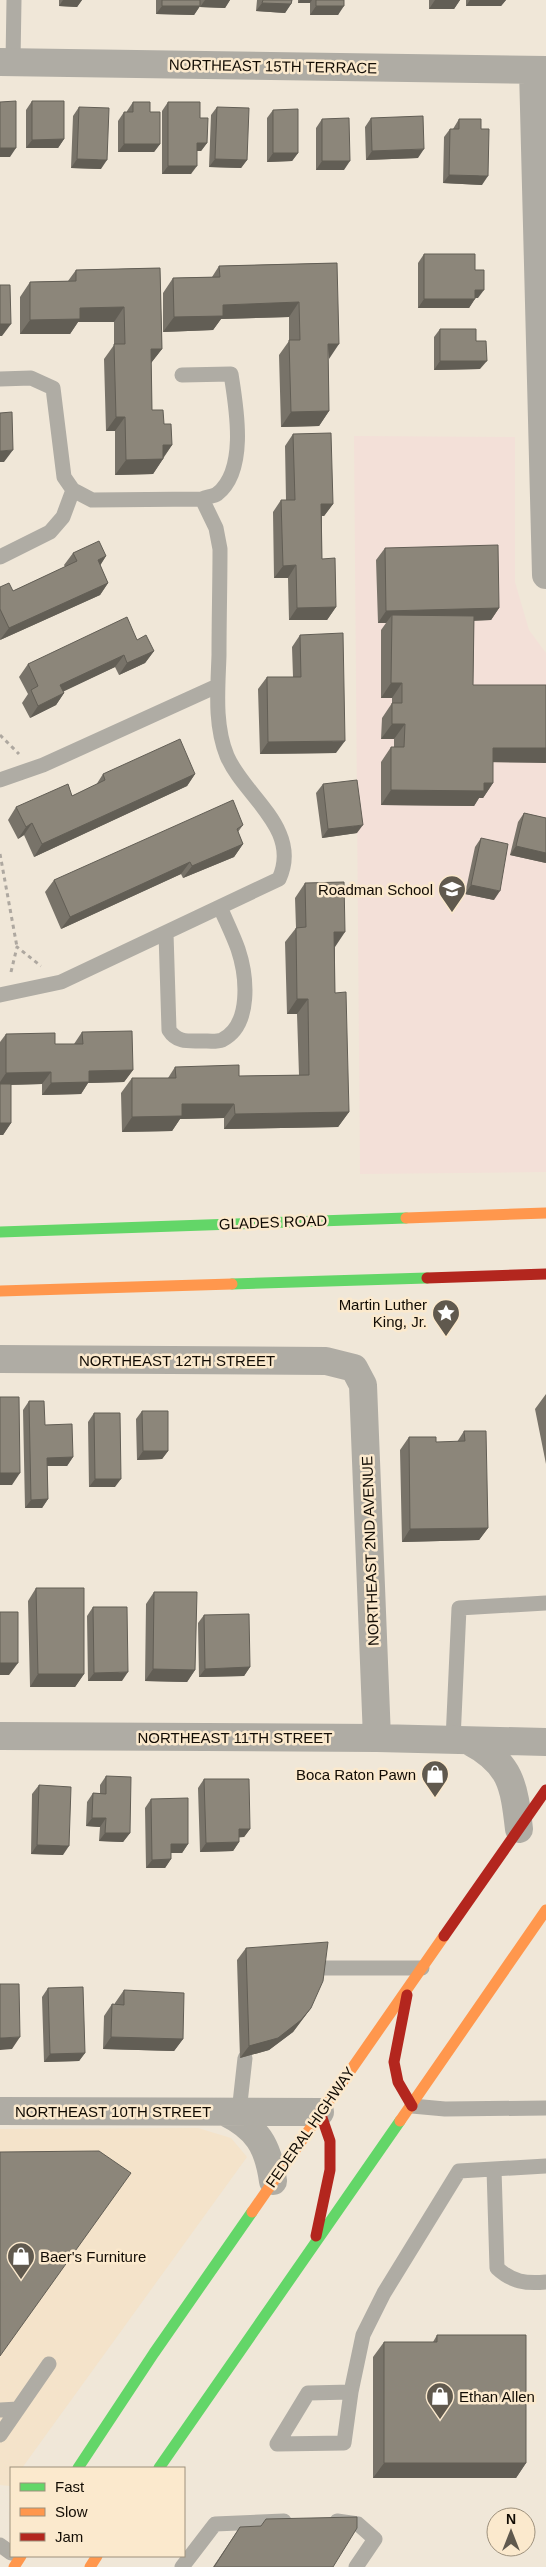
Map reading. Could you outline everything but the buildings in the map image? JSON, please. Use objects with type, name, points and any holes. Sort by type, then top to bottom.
[{"type":"main road","name":"GLADES ROAD","points":[[0,1232],[543,1217]]},
{"type":"main road","points":[[0,1291],[546,1274]]},
{"type":"main road","name":"FEDERAL HIGHWAY","points":[[79,2467],[154,2353],[320,2112],[546,1790]]},
{"type":"main road","points":[[160,2467],[412,2106],[546,1910]]},
{"type":"main road","points":[[408,1986],[394,2062],[398,2082],[412,2106]]},
{"type":"main road","points":[[314,2247],[330,2170],[330,2141],[320,2112]]},
{"type":"street","name":"NORTHEAST 15TH TERRACE","points":[[6,62],[539,70]]},
{"type":"street","points":[[539,70],[546,575]]},
{"type":"street","name":"NORTHEAST 12TH STREET","points":[[0,1359],[326,1361],[354,1368]]},
{"type":"street","name":"NORTHEAST 2ND AVENUE","points":[[354,1368],[363,1385],[377,1738]]},
{"type":"street","name":"NORTHEAST 11TH STREET","points":[[0,1736],[377,1738],[546,1742]]},
{"type":"street","points":[[461,1741],[488,1751],[502,1765],[514,1796],[519,1829]]},
{"type":"street","name":"NORTHEAST 10TH STREET","points":[[0,2111],[320,2112]]},
{"type":"street","name":"NORTHEAST 10TH STREET","points":[[232,2112],[260,2139],[270,2164],[273,2181]]},
{"type":"lane","points":[[6,62],[14,0]]},
{"type":"lane","points":[[0,379],[31,378],[53,388],[58,409],[64,477],[73,490],[92,500],[202,499],[217,494],[228,480],[237,451],[238,422],[231,374],[182,375]]},
{"type":"lane","points":[[0,557],[50,532],[63,516],[73,490]]},
{"type":"lane","points":[[0,995],[62,982],[279,878],[284,866],[279,831],[228,757],[218,711],[217,686],[220,549],[216,528],[202,499]]},
{"type":"lane","points":[[0,780],[43,765],[217,686]]},
{"type":"lane","points":[[166,933],[169,1030],[174,1038],[184,1041],[220,1041],[232,1032],[240,1020],[244,1000],[244,975],[238,949],[220,907]]},
{"type":"lane","points":[[461,1741],[459,1608],[546,1603]]},
{"type":"lane","points":[[318,1968],[422,1968]]},
{"type":"lane","points":[[232,2112],[244,2058]]},
{"type":"lane","points":[[412,2106],[445,2109],[546,2108]]},
{"type":"lane","points":[[351,2392],[308,2393],[277,2444],[344,2443],[351,2392],[363,2335],[384,2293],[459,2171],[546,2166]]},
{"type":"lane","points":[[494,2169],[497,2268],[508,2278],[530,2283],[546,2282]]},
{"type":"lane","points":[[0,2435],[49,2364]]},
{"type":"lane","points":[[0,2410],[18,2410]]},
{"type":"lane","points":[[323,2520],[358,2524],[375,2539],[356,2567]]},
{"type":"lane","points":[[182,2567],[215,2524],[304,2521]]},
{"type":"lane","points":[[0,2545],[10,2553]]},
{"type":"path","points":[[0,854],[17,947]]},
{"type":"shaded area","name":"Roadman School","points":[[354,436],[515,437],[515,582],[529,630],[546,653],[546,1172],[360,1174]]},
{"type":"shaded area","points":[[198,2128],[231,2138],[247,2157],[23,2467],[10,2467],[10,2486],[0,2485],[0,2129]]},
{"type":"traffic: fast","points":[[0,1232],[406,1218]]},
{"type":"traffic: fast","points":[[232,1284],[427,1278]]},
{"type":"traffic: fast","points":[[160,2467],[400,2121]]},
{"type":"traffic: fast","points":[[79,2467],[154,2353],[252,2212]]},
{"type":"traffic: slow","points":[[406,1218],[546,1213]]},
{"type":"traffic: slow","points":[[0,1291],[232,1284]]},
{"type":"traffic: slow","points":[[400,2121],[546,1910]]},
{"type":"traffic: slow","points":[[252,2212],[444,1936]]},
{"type":"traffic: slow","points":[[14,2567],[20,2557]]},
{"type":"traffic: slow","points":[[90,2567],[96,2557]]},
{"type":"traffic: jam","points":[[427,1278],[546,1274]]},
{"type":"traffic: jam","points":[[444,1936],[546,1790]]},
{"type":"traffic: jam","points":[[407,1995],[394,2062],[398,2082],[412,2106]]},
{"type":"traffic: jam","points":[[316,2236],[330,2170],[330,2141],[320,2112]]},
{"type":"place","name":"Roadman School","points":[[452,913]]},
{"type":"place","name":"Martin Luther King, Jr.","points":[[446,1337]]},
{"type":"place","name":"Boca Raton Pawn","points":[[435,1798]]},
{"type":"place","name":"Baer's Furniture","points":[[21,2280]]},
{"type":"place","name":"Ethan Allen","points":[[440,2420]]}]
